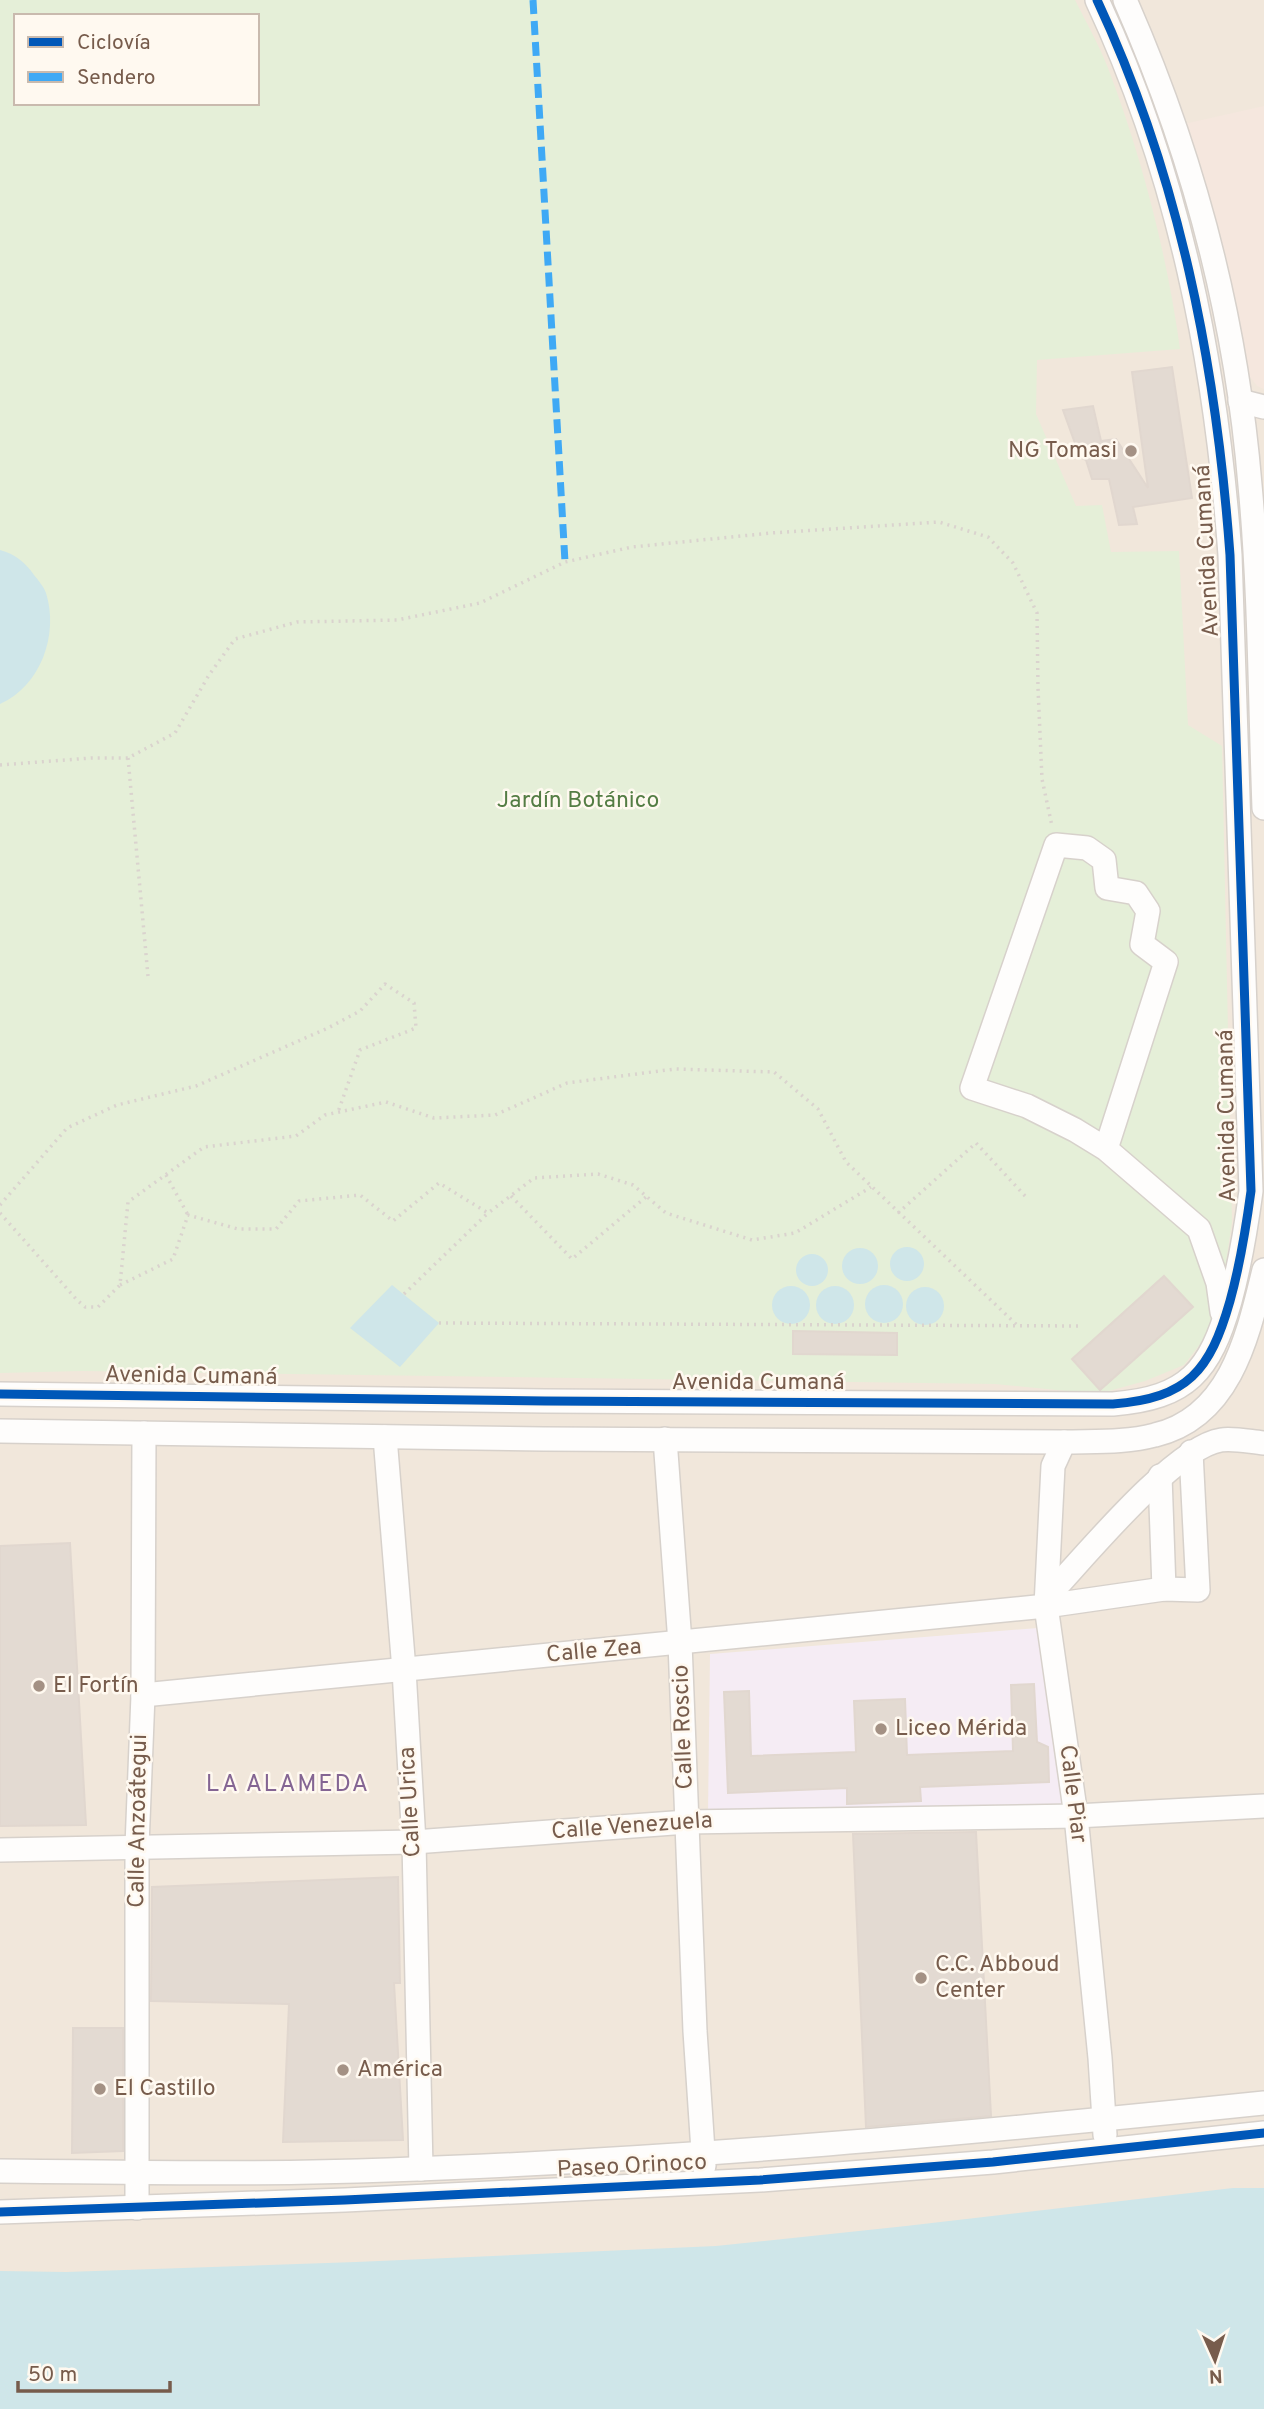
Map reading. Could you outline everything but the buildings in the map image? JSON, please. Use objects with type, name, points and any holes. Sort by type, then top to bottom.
[{"type":"street","name":"Avenida Cumaná","points":[[0,1394],[1113,1404],[1154,1399],[1184,1382],[1209,1357],[1224,1322],[1242,1252],[1251,1191],[1230,555],[1225,486],[1204,337],[1185,248],[1154,144],[1097,0]]},
{"type":"street","name":"Avenida Cumaná","points":[[1125,0],[1162,91],[1198,198],[1227,318],[1258,495],[1264,808]]},
{"type":"street","points":[[1240,401],[1264,407]]},
{"type":"street","points":[[1106,1149],[1166,962],[1142,944],[1148,912],[1136,893],[1107,888],[1104,860],[1087,848],[1056,845],[972,1088],[1027,1106],[1106,1149],[1199,1229],[1218,1283],[1224,1322]]},
{"type":"street","points":[[0,1431],[665,1440],[1112,1441],[1170,1431],[1206,1407],[1230,1377],[1240,1354],[1264,1270]]},
{"type":"street","name":"Calle Anzoátegui","points":[[137,2208],[137,1846],[143,1695],[144,1433]]},
{"type":"street","name":"Calle Urica","points":[[385,1437],[404,1670],[414,1842],[421,2169]]},
{"type":"street","name":"Calle Roscio","points":[[665,1440],[680,1643],[704,2183]]},
{"type":"street","points":[[1046,1602],[1160,1476],[1191,1452],[1221,1440],[1264,1443]]},
{"type":"street","name":"Calle Piar","points":[[1064,1442],[1053,1466],[1046,1602],[1076,1816],[1107,2149]]},
{"type":"street","name":"Calle Zea","points":[[143,1695],[680,1643],[1164,1589],[1198,1590],[1191,1452]]},
{"type":"street","points":[[1160,1476],[1164,1589]]},
{"type":"street","name":"Calle Venezuela","points":[[0,1850],[414,1842],[687,1822],[1076,1816],[1264,1806]]},
{"type":"street","name":"Paseo Orinoco","points":[[0,2171],[304,2172],[421,2169],[703,2152],[1264,2103]]},
{"type":"street","name":"Paseo Orinoco","points":[[0,2212],[704,2183],[909,2169],[1264,2133]]},
{"type":"path","points":[[0,765],[128,758],[175,733],[209,675],[235,639],[297,622],[397,620],[480,603],[565,562],[632,547],[771,533],[939,522],[989,537],[1013,563],[1037,613],[1042,779],[1056,845]]},
{"type":"path","points":[[128,758],[148,976]]},
{"type":"path","points":[[0,1205],[67,1128],[117,1105],[196,1086],[316,1034],[360,1011],[385,984],[414,1003],[416,1028],[360,1050],[338,1112]]},
{"type":"path","points":[[120,1285],[128,1202],[204,1147],[296,1136],[325,1115],[386,1102],[434,1118],[495,1115],[567,1083],[675,1069],[774,1072],[818,1109],[846,1162],[1018,1326]]},
{"type":"path","points":[[898,1213],[976,1143],[1027,1198]]},
{"type":"path","points":[[404,1294],[488,1213],[534,1178],[598,1174],[633,1185],[666,1213],[752,1240],[795,1233],[871,1187]]},
{"type":"path","points":[[166,1175],[188,1215],[238,1229],[276,1229],[299,1201],[360,1195],[393,1221],[439,1183],[488,1213]]},
{"type":"path","points":[[511,1196],[572,1259],[646,1197]]},
{"type":"path","points":[[0,1213],[36,1256],[85,1307],[98,1307],[120,1285],[173,1259],[188,1215]]},
{"type":"path","points":[[439,1323],[1082,1326]]},
{"type":"shaded area","points":[[0,0],[1264,0],[1264,2290],[0,2357]]},
{"type":"shaded area","points":[[1264,106],[1264,389],[1257,386],[1240,364],[1184,124]]},
{"type":"shaded area","name":"Liceo Mérida","points":[[1038,1628],[1063,1804],[708,1814],[710,1654]]},
{"type":"green space","name":"Jardín Botánico","points":[[0,0],[1075,0],[1108,68],[1132,137],[1160,242],[1180,349],[1037,360],[1036,414],[1076,506],[1102,505],[1111,552],[1179,551],[1188,725],[1222,746],[1232,1222],[1223,1283],[1208,1334],[1184,1365],[1145,1381],[1098,1394],[995,1384],[82,1371],[0,1373]]},
{"type":"water","points":[[0,550],[23,562],[42,586],[46,593],[50,625],[48,641],[36,672],[14,696],[0,704]]},
{"type":"water","points":[[907,1247],[919,1252],[924,1264],[919,1276],[907,1281],[895,1276],[890,1264],[895,1252]]},
{"type":"water","points":[[860,1248],[873,1253],[878,1266],[873,1279],[860,1284],[847,1279],[842,1266],[847,1253]]},
{"type":"water","points":[[812,1254],[824,1258],[828,1270],[824,1282],[812,1286],[800,1282],[796,1270],[800,1258]]},
{"type":"water","points":[[392,1285],[439,1323],[400,1367],[350,1328]]},
{"type":"water","points":[[884,1285],[897,1291],[903,1304],[897,1317],[884,1323],[871,1317],[865,1304],[871,1291]]},
{"type":"water","points":[[791,1286],[805,1291],[810,1305],[805,1319],[791,1324],[777,1319],[772,1305],[777,1291]]},
{"type":"water","points":[[835,1286],[848,1292],[854,1305],[848,1318],[835,1324],[822,1318],[816,1305],[822,1292]]},
{"type":"water","points":[[925,1287],[938,1293],[944,1306],[938,1319],[925,1325],[912,1319],[906,1306],[912,1293]]},
{"type":"water","points":[[1233,2188],[1264,2188],[1264,2409],[0,2409],[0,2271],[66,2272],[356,2262],[716,2246]]},
{"type":"marked path","points":[[533,0],[565,562]]},
{"type":"cycle path","points":[[0,1394],[545,1401],[1113,1404],[1139,1401],[1178,1387],[1204,1363],[1214,1346],[1230,1301],[1251,1191],[1230,555],[1215,412],[1189,271],[1150,134],[1126,66],[1097,0]]},
{"type":"cycle path","points":[[0,2212],[345,2200],[760,2180],[993,2162],[1264,2133]]},
{"type":"place","name":"NG Tomasi","points":[[1131,451]]},
{"type":"place","name":"El Fortín","points":[[39,1686]]},
{"type":"place","name":"Liceo Mérida","points":[[881,1729]]},
{"type":"place","name":"C.C. Abboud Center","points":[[921,1978]]},
{"type":"place","name":"América","points":[[343,2070]]},
{"type":"place","name":"El Castillo","points":[[100,2089]]},
{"type":"district","name":"LA ALAMEDA","points":[[288,1785]]}]
